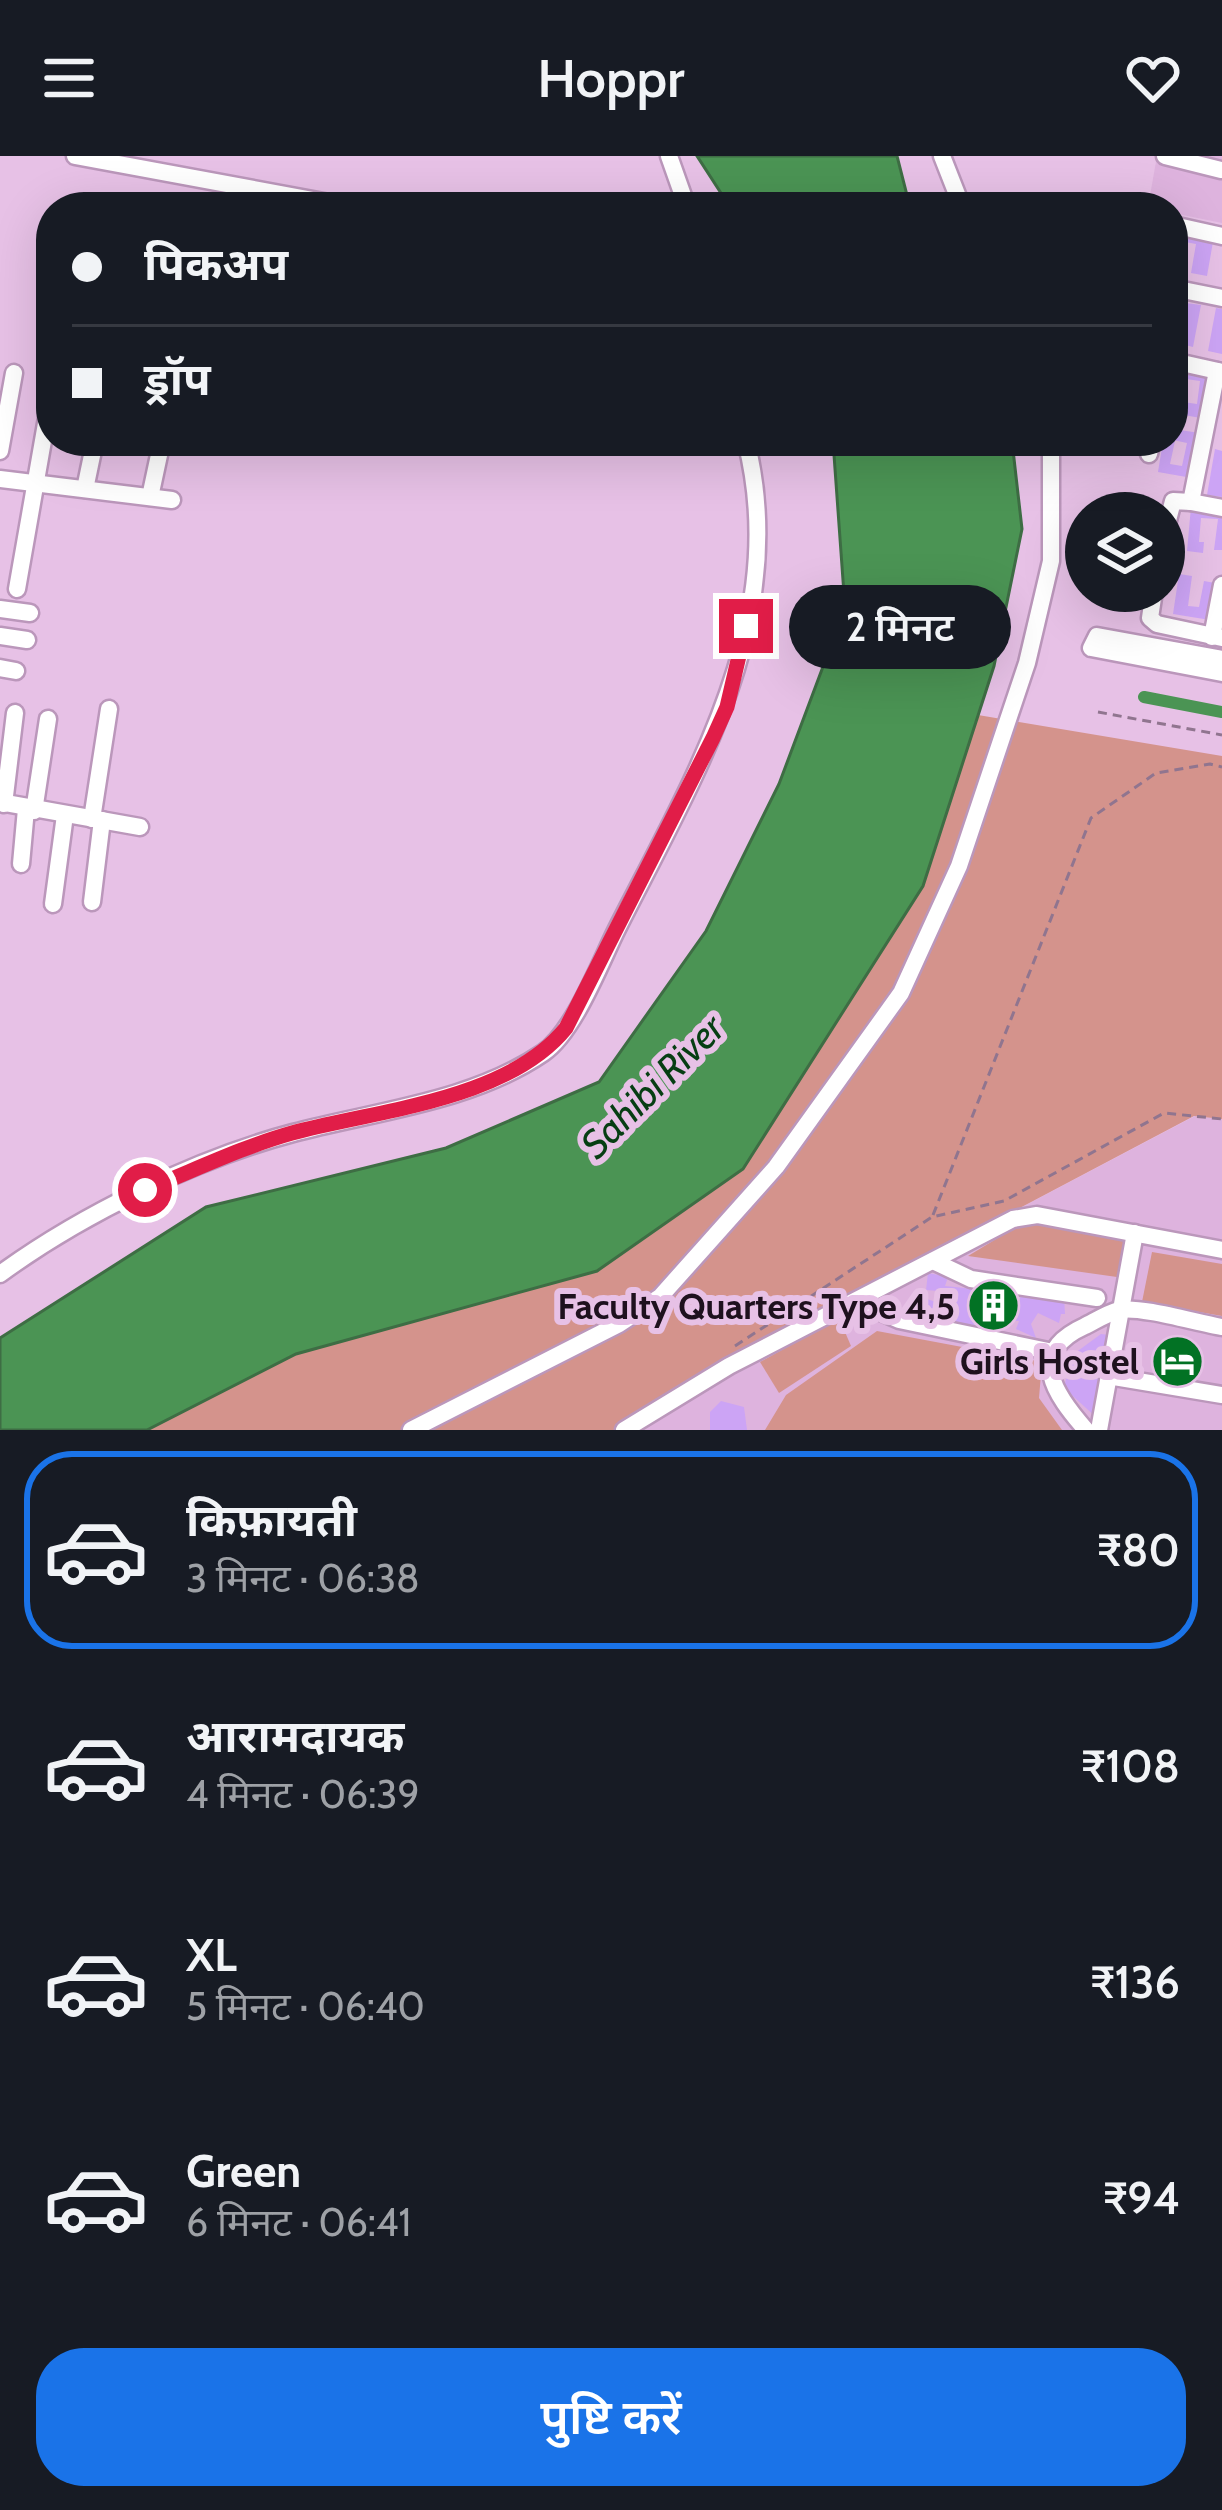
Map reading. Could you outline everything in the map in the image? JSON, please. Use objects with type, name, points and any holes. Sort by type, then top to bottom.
[{"type":"street","points":[[75,156],[270,192]]},
{"type":"street","points":[[669,156],[681,192]]},
{"type":"street","points":[[942,156],[956,192]]},
{"type":"street","points":[[1165,156],[1221,170]]},
{"type":"street","points":[[1188,228],[1222,236]]},
{"type":"street","points":[[1188,291],[1222,298]]},
{"type":"street","points":[[1188,364],[1219,371],[1191,502]]},
{"type":"street","points":[[0,451],[14,373]]},
{"type":"street","points":[[17,589],[41,456]]},
{"type":"street","points":[[85,489],[92,456]]},
{"type":"street","points":[[150,497],[159,456]]},
{"type":"street","points":[[0,1274],[104,1207],[165,1182],[289,1134],[452,1093],[515,1069],[548,1050],[566,1028],[608,948],[727,707],[756,581],[759,542],[748,456]]},
{"type":"street","points":[[411,1430],[619,1324],[660,1297],[776,1167],[901,993],[959,866],[1027,664],[1051,561],[1051,456]]},
{"type":"street","points":[[0,479],[172,500]]},
{"type":"street","points":[[1185,502],[1222,508]]},
{"type":"street","points":[[1151,612],[1157,624],[1217,638],[1222,585]]},
{"type":"street","points":[[0,609],[30,614]]},
{"type":"street","points":[[0,636],[27,640]]},
{"type":"street","points":[[1222,659],[1094,642],[1222,673]]},
{"type":"street","points":[[92,902],[109,709]]},
{"type":"street","points":[[15,713],[2,803],[140,826]]},
{"type":"street","points":[[21,864],[48,719]]},
{"type":"street","points":[[53,904],[65,815]]},
{"type":"street","points":[[624,1430],[729,1366],[1025,1215],[1222,1250]]},
{"type":"street","points":[[1100,1430],[1135,1234]]},
{"type":"street","points":[[932,1261],[971,1279],[1097,1298]]},
{"type":"street","points":[[856,1300],[899,1320],[1053,1352]]},
{"type":"street","points":[[1086,1430],[1054,1391],[1053,1352],[1070,1333],[1122,1309],[1222,1328]]},
{"type":"street","points":[[1108,1376],[1222,1395]]},
{"type":"path","points":[[1099,712],[1222,735]]},
{"type":"path","points":[[932,1217],[1091,818],[1156,773],[1210,764],[1222,767]]},
{"type":"path","points":[[736,1346],[932,1217],[1004,1202],[1164,1113],[1222,1119]]},
{"type":"shaded area","points":[[1157,156],[1222,156],[1222,223],[1188,216],[1188,192],[1151,192]]},
{"type":"shaded area","points":[[978,715],[1222,756],[1222,1119],[1194,1116],[730,1361],[618,1430],[147,1430],[296,1354],[596,1271],[923,886]]},
{"type":"shaded area","points":[[1195,1116],[1222,1119],[1222,1430],[618,1430],[730,1361]]},
{"type":"shaded area","points":[[1024,1222],[1126,1237],[1117,1277],[968,1256]]},
{"type":"shaded area","points":[[1152,1252],[1222,1264],[1222,1316],[1142,1302]]},
{"type":"shaded area","points":[[839,1318],[851,1346],[779,1393],[760,1362]]},
{"type":"shaded area","points":[[877,1331],[1042,1362],[1039,1398],[1062,1430],[765,1430],[786,1395]]},
{"type":"water","points":[[697,156],[897,156],[906,192],[720,192]]},
{"type":"water","name":"Sahibi River","points":[[834,456],[1014,456],[1022,529],[994,666],[923,886],[743,1169],[597,1271],[296,1354],[147,1430],[0,1430],[0,1338],[206,1207],[446,1148],[599,1082],[706,931],[779,784],[845,608]]},
{"type":"building","points":[[1188,231],[1214,236],[1207,276],[1191,273],[1196,244],[1188,243]]},
{"type":"building","points":[[1188,303],[1201,305],[1193,347],[1188,346]]},
{"type":"building","points":[[1216,308],[1222,309],[1222,354],[1208,351]]},
{"type":"building","points":[[1188,368],[1214,373],[1206,419],[1188,416],[1188,403],[1197,404],[1200,381],[1188,379]]},
{"type":"building","points":[[1188,431],[1200,433],[1192,478],[1158,472],[1161,456],[1172,456],[1170,464],[1182,466],[1188,456]]},
{"type":"building","points":[[1215,449],[1222,451],[1222,497],[1207,495]]},
{"type":"building","points":[[1191,507],[1222,507],[1222,550],[1214,550],[1218,519],[1201,518],[1203,553],[1187,551]]},
{"type":"building","points":[[1185,575],[1192,576],[1188,606],[1199,607],[1204,581],[1215,583],[1210,620],[1173,614],[1185,612]]},
{"type":"building","name":"Faculty Quarters Type 4,5","points":[[928,1273],[948,1277],[945,1286],[993,1291],[990,1301],[1019,1301],[1023,1290],[1064,1296],[1065,1314],[1059,1323],[1038,1313],[1031,1324],[1036,1338],[1016,1329],[1019,1321],[985,1322],[978,1330],[955,1325],[952,1316],[947,1316],[949,1311],[937,1314],[921,1309],[924,1298],[936,1302],[938,1291],[926,1290]]},
{"type":"building","points":[[1101,1334],[1109,1335],[1097,1418],[1064,1388],[1071,1356]]},
{"type":"building","points":[[721,1401],[744,1407],[747,1430],[710,1430],[710,1412]]},
{"type":"waterway","points":[[1144,697],[1222,712]]},
{"type":"place","name":"Faculty Quarters Type 4,5","points":[[994,1306]]},
{"type":"place","name":"Girls Hostel","points":[[1178,1361]]},
{"type":"route","points":[[145,1190],[289,1134],[452,1093],[515,1069],[548,1050],[566,1028],[713,738],[727,707],[746,626]]}]
